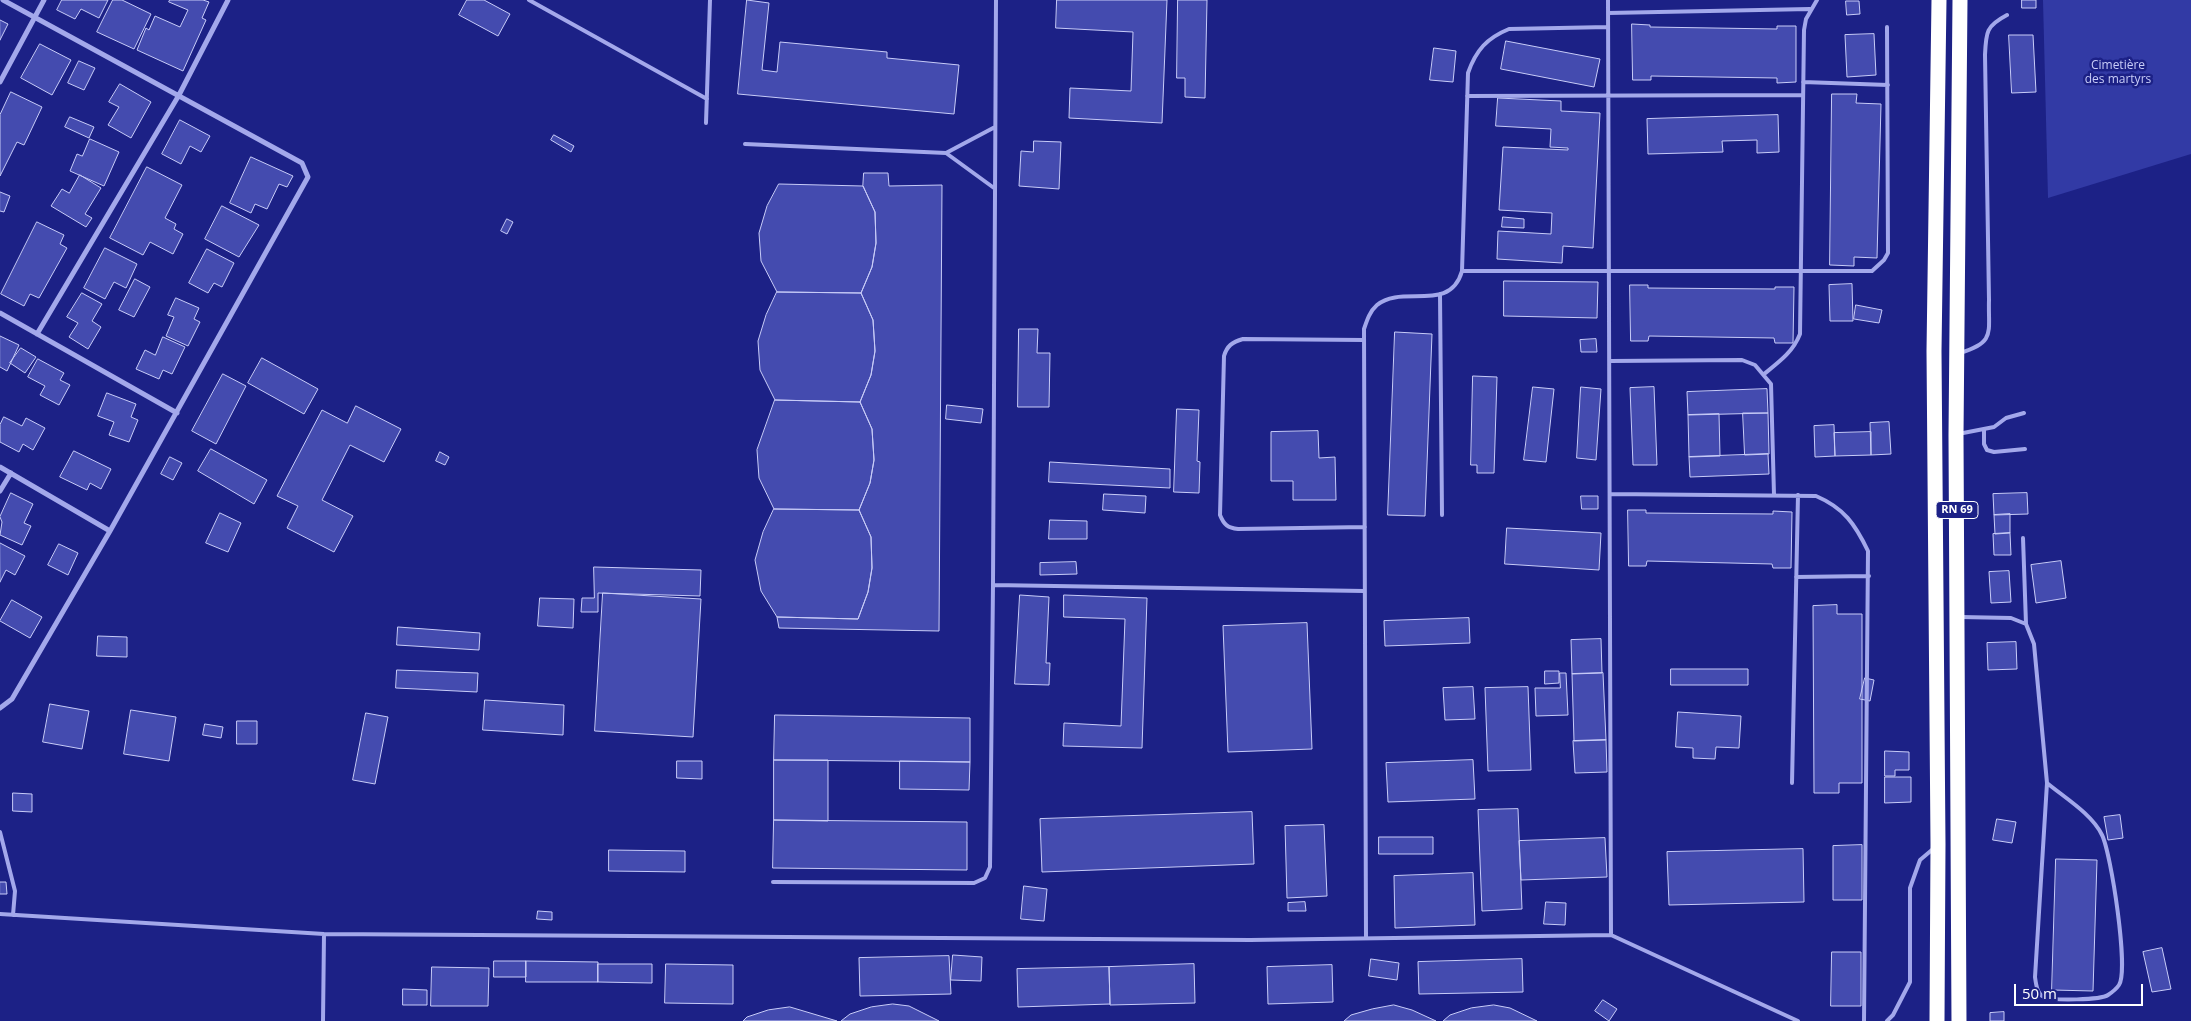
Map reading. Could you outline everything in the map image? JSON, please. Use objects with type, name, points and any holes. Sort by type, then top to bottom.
[{"type":"highway","name":"RN 69","points":[[1937,1021],[1938,844],[1934,351],[1938,0]]},
{"type":"highway","name":"RN 69","points":[[1959,1021],[1956,435],[1960,0]]},
{"type":"street","points":[[0,708],[12,699],[110,531],[308,177],[302,164],[3,0]]},
{"type":"street","points":[[0,82],[44,0]]},
{"type":"street","points":[[36,334],[179,95],[228,0]]},
{"type":"street","points":[[0,313],[177,413]]},
{"type":"street","points":[[0,467],[110,531]]},
{"type":"street","points":[[0,491],[11,473]]},
{"type":"lane","points":[[529,0],[707,99]]},
{"type":"lane","points":[[706,123],[710,0]]},
{"type":"lane","points":[[773,882],[974,883],[985,878],[990,867],[994,586],[996,0]]},
{"type":"lane","points":[[1608,0],[1611,935]]},
{"type":"lane","points":[[1764,374],[1789,354],[1800,334],[1804,30],[1810,10],[1817,0]]},
{"type":"lane","points":[[1608,12],[1810,10]]},
{"type":"lane","points":[[1958,354],[1979,347],[1988,337],[1989,300],[1984,55],[1986,33],[1993,22],[2007,14]]},
{"type":"lane","points":[[1366,938],[1364,329],[1369,314],[1378,304],[1390,299],[1440,294],[1454,287],[1462,271],[1468,73],[1473,58],[1482,45],[1494,35],[1509,29],[1608,27]]},
{"type":"lane","points":[[1462,271],[1610,269],[1872,271],[1884,260],[1888,252],[1887,28]]},
{"type":"lane","points":[[1803,82],[1888,85]]},
{"type":"lane","points":[[1467,96],[1803,95]]},
{"type":"lane","points":[[745,144],[946,153],[995,127]]},
{"type":"lane","points":[[946,153],[994,188]]},
{"type":"lane","points":[[1440,294],[1442,515]]},
{"type":"lane","points":[[1364,340],[1243,339],[1234,341],[1226,348],[1224,356],[1220,515],[1223,523],[1230,528],[1238,529],[1365,527]]},
{"type":"lane","points":[[1610,361],[1742,360],[1755,365],[1771,384],[1774,495]]},
{"type":"lane","points":[[1956,435],[1994,427],[2006,418],[2024,413]]},
{"type":"lane","points":[[1984,429],[1984,444],[1987,450],[1994,452],[2025,448]]},
{"type":"lane","points":[[1610,494],[1816,496],[1831,502],[1845,513],[1859,533],[1868,551],[1864,1021]]},
{"type":"lane","points":[[1792,783],[1798,495]]},
{"type":"lane","points":[[2023,538],[2026,624],[2034,644],[2048,783],[2035,977],[2038,990],[2044,997],[2065,1000],[2107,996],[2120,984],[2123,963],[2110,858],[2102,834],[2048,783]]},
{"type":"lane","points":[[1796,577],[1869,576]]},
{"type":"lane","points":[[994,586],[1364,591]]},
{"type":"lane","points":[[1957,617],[2011,618],[2026,624]]},
{"type":"lane","points":[[0,832],[15,891],[13,915]]},
{"type":"lane","points":[[1887,1021],[1893,1015],[1910,982],[1910,888],[1920,860],[1938,844]]},
{"type":"lane","points":[[0,914],[324,934],[1250,940],[1611,935],[1798,1021]]},
{"type":"lane","points":[[322,1021],[324,934]]},
{"type":"green space","name":"Cimetière des martyrs","points":[[2043,0],[2191,0],[2191,154],[2048,198]]},
{"type":"building","points":[[62,0],[108,0],[99,18],[81,9],[75,19],[57,10]]},
{"type":"building","points":[[113,0],[122,0],[151,14],[134,49],[97,32]]},
{"type":"building","points":[[170,0],[203,0],[209,2],[202,18],[206,20],[183,71],[137,50],[146,28],[149,30],[155,16],[180,27],[188,10],[169,2]]},
{"type":"building","points":[[467,0],[484,0],[510,14],[498,36],[459,15]]},
{"type":"building","points":[[747,0],[769,3],[762,70],[777,72],[780,42],[887,52],[887,58],[959,65],[954,114],[738,94]]},
{"type":"building","points":[[1057,0],[1167,0],[1162,123],[1069,118],[1070,88],[1131,91],[1133,32],[1056,28]]},
{"type":"building","points":[[1178,0],[1207,0],[1205,98],[1185,97],[1185,78],[1177,78]]},
{"type":"building","points":[[2022,0],[2036,0],[2036,8],[2022,8]]},
{"type":"building","points":[[1846,1],[1859,1],[1860,14],[1847,15]]},
{"type":"building","points":[[0,20],[8,24],[0,40]]},
{"type":"building","points":[[1632,24],[1650,25],[1650,27],[1777,29],[1777,26],[1796,26],[1796,82],[1777,83],[1777,78],[1651,76],[1651,80],[1633,80]]},
{"type":"building","points":[[1874,34],[1876,75],[1847,77],[1845,35]]},
{"type":"building","points":[[2009,35],[2033,35],[2036,92],[2012,93]]},
{"type":"building","points":[[1506,41],[1600,59],[1594,87],[1501,69]]},
{"type":"building","points":[[40,44],[71,60],[52,95],[21,78]]},
{"type":"building","points":[[1434,48],[1456,51],[1453,82],[1430,80]]},
{"type":"building","points":[[79,61],[95,68],[84,90],[68,83]]},
{"type":"building","points":[[120,84],[151,102],[131,138],[108,125],[119,107],[109,102]]},
{"type":"building","points":[[11,92],[42,107],[24,145],[17,142],[0,176],[0,115]]},
{"type":"building","points":[[1832,94],[1857,94],[1856,103],[1881,104],[1877,258],[1854,257],[1854,266],[1830,265]]},
{"type":"building","points":[[1498,98],[1561,101],[1561,111],[1600,113],[1593,248],[1563,246],[1562,263],[1497,259],[1498,231],[1551,234],[1552,213],[1499,210],[1503,147],[1568,150],[1568,148],[1550,147],[1551,129],[1496,126]]},
{"type":"building","points":[[1778,115],[1779,152],[1757,153],[1757,140],[1722,141],[1723,152],[1648,154],[1647,119]]},
{"type":"building","points":[[70,117],[94,127],[89,138],[65,127]]},
{"type":"building","points":[[180,120],[210,136],[201,152],[190,146],[181,164],[162,154]]},
{"type":"building","points":[[554,135],[574,146],[571,152],[551,140]]},
{"type":"building","points":[[90,139],[119,152],[104,186],[70,171],[77,154],[82,156]]},
{"type":"building","points":[[1034,141],[1061,142],[1059,189],[1019,186],[1021,151],[1033,152]]},
{"type":"building","points":[[251,157],[293,176],[287,187],[279,184],[267,209],[255,204],[251,213],[230,203]]},
{"type":"building","points":[[147,167],[182,185],[165,218],[176,224],[174,229],[183,234],[173,254],[150,242],[143,255],[110,238]]},
{"type":"building","points":[[864,173],[888,173],[889,186],[942,185],[939,631],[779,628],[777,617],[858,619],[868,592],[872,568],[871,537],[859,510],[870,483],[874,460],[872,429],[860,402],[871,375],[875,351],[873,320],[861,293],[872,267],[876,243],[875,212],[863,186]]},
{"type":"building","points":[[80,175],[101,188],[85,214],[92,218],[86,227],[51,206],[62,189],[69,193]]},
{"type":"building","points":[[779,184],[863,186],[875,212],[876,243],[872,267],[861,293],[777,292],[761,261],[759,233],[767,206]]},
{"type":"building","points":[[0,192],[10,196],[4,212],[0,211]]},
{"type":"building","points":[[222,206],[259,225],[239,257],[205,239]]},
{"type":"building","points":[[1503,217],[1524,219],[1524,228],[1502,227]]},
{"type":"building","points":[[507,219],[513,222],[507,234],[501,231]]},
{"type":"building","points":[[37,222],[64,235],[60,244],[67,248],[39,298],[30,294],[24,306],[1,294]]},
{"type":"building","points":[[105,248],[137,264],[126,288],[114,282],[105,299],[84,288]]},
{"type":"building","points":[[207,249],[234,263],[222,287],[214,283],[208,293],[189,283]]},
{"type":"building","points":[[135,279],[150,287],[134,317],[119,310]]},
{"type":"building","points":[[1504,281],[1598,282],[1597,318],[1504,316]]},
{"type":"building","points":[[1852,284],[1853,321],[1830,321],[1829,285]]},
{"type":"building","points":[[1630,285],[1648,285],[1648,288],[1775,289],[1775,287],[1794,287],[1793,343],[1775,343],[1774,338],[1649,336],[1648,341],[1631,341]]},
{"type":"building","points":[[777,292],[861,293],[873,320],[875,351],[871,375],[860,402],[775,400],[760,370],[758,341],[766,315]]},
{"type":"building","points":[[82,293],[102,304],[92,321],[101,327],[88,349],[69,337],[78,323],[67,317]]},
{"type":"building","points":[[176,298],[199,308],[194,319],[200,322],[188,346],[166,336],[174,317],[168,315]]},
{"type":"building","points":[[1856,305],[1882,310],[1879,323],[1854,319]]},
{"type":"building","points":[[1019,329],[1038,329],[1037,353],[1050,353],[1049,407],[1018,407]]},
{"type":"building","points":[[1395,332],[1432,334],[1425,516],[1388,515]]},
{"type":"building","points":[[0,336],[19,345],[7,371],[0,367]]},
{"type":"building","points":[[163,337],[185,347],[172,374],[163,370],[159,379],[136,369],[145,350],[155,355]]},
{"type":"building","points":[[1596,339],[1597,352],[1581,352],[1580,340]]},
{"type":"building","points":[[21,348],[36,357],[25,373],[10,363]]},
{"type":"building","points":[[262,358],[318,389],[304,414],[248,383]]},
{"type":"building","points":[[38,359],[64,373],[60,380],[70,385],[59,405],[40,395],[45,386],[28,377]]},
{"type":"building","points":[[223,374],[246,386],[216,444],[192,431]]},
{"type":"building","points":[[1473,376],[1497,377],[1494,473],[1477,473],[1477,465],[1471,465]]},
{"type":"building","points":[[1533,387],[1554,389],[1546,462],[1524,460]]},
{"type":"building","points":[[1581,387],[1601,389],[1596,460],[1577,458]]},
{"type":"building","points":[[1654,387],[1657,465],[1633,465],[1630,388]]},
{"type":"building","points":[[1767,389],[1768,413],[1688,415],[1687,392]]},
{"type":"building","points":[[107,393],[136,404],[131,417],[138,420],[129,442],[109,435],[114,422],[98,416]]},
{"type":"building","points":[[775,400],[860,402],[872,429],[874,460],[870,483],[859,510],[774,509],[759,478],[757,450]]},
{"type":"building","points":[[947,405],[983,409],[981,423],[946,419]]},
{"type":"building","points":[[356,406],[401,429],[384,462],[350,445],[322,500],[353,516],[334,552],[287,528],[298,506],[277,496],[322,410],[347,423]]},
{"type":"building","points":[[1177,409],[1199,410],[1197,461],[1200,462],[1199,493],[1174,492]]},
{"type":"building","points":[[1743,413],[1768,413],[1769,454],[1745,455]]},
{"type":"building","points":[[1719,414],[1720,456],[1689,457],[1688,415]]},
{"type":"building","points":[[4,417],[22,426],[26,418],[45,428],[33,450],[23,444],[19,452],[0,442],[0,425]]},
{"type":"building","points":[[1889,422],[1891,454],[1871,455],[1870,423]]},
{"type":"building","points":[[1834,425],[1835,456],[1815,457],[1814,426]]},
{"type":"building","points":[[1318,431],[1319,458],[1335,457],[1336,500],[1293,500],[1293,481],[1271,481],[1271,432]]},
{"type":"building","points":[[1871,432],[1871,455],[1835,456],[1834,433]]},
{"type":"building","points":[[211,449],[267,480],[254,504],[198,471]]},
{"type":"building","points":[[74,451],[111,469],[101,489],[90,483],[87,490],[60,477]]},
{"type":"building","points":[[440,452],[449,457],[445,465],[436,461]]},
{"type":"building","points":[[1768,454],[1769,474],[1690,477],[1689,457]]},
{"type":"building","points":[[170,457],[182,463],[173,480],[161,474]]},
{"type":"building","points":[[1050,462],[1170,469],[1170,488],[1049,482]]},
{"type":"building","points":[[11,493],[33,504],[24,523],[31,526],[22,545],[0,535],[2,522],[0,517]]},
{"type":"building","points":[[2027,493],[2028,514],[1994,515],[1993,494]]},
{"type":"building","points":[[1104,494],[1146,496],[1145,513],[1103,510]]},
{"type":"building","points":[[1581,496],[1598,496],[1598,509],[1582,509]]},
{"type":"building","points":[[774,509],[859,510],[871,537],[872,568],[868,592],[858,619],[777,617],[761,591],[755,560],[763,532]]},
{"type":"building","points":[[1628,510],[1646,510],[1646,513],[1773,514],[1773,511],[1792,512],[1791,568],[1773,568],[1772,564],[1647,561],[1646,566],[1629,566]]},
{"type":"building","points":[[220,513],[241,523],[228,552],[206,543]]},
{"type":"building","points":[[2010,514],[2010,533],[1995,534],[1994,515]]},
{"type":"building","points":[[1050,520],[1087,521],[1087,539],[1049,539]]},
{"type":"building","points":[[1507,528],[1601,533],[1599,570],[1505,564]]},
{"type":"building","points":[[2010,533],[2011,555],[1994,555],[1993,534]]},
{"type":"building","points":[[0,543],[25,556],[15,575],[6,570],[0,582]]},
{"type":"building","points":[[59,544],[78,553],[68,575],[48,565]]},
{"type":"building","points":[[2061,561],[2066,598],[2036,603],[2031,565]]},
{"type":"building","points":[[1076,562],[1077,574],[1040,575],[1040,563]]},
{"type":"building","points":[[594,567],[701,570],[700,596],[598,593],[598,612],[581,612],[582,598],[594,598]]},
{"type":"building","points":[[2009,571],[2011,602],[1991,603],[1989,572]]},
{"type":"building","points":[[603,593],[701,599],[693,737],[595,731]]},
{"type":"building","points":[[1020,595],[1049,597],[1046,663],[1050,663],[1049,685],[1015,684]]},
{"type":"building","points":[[1064,595],[1147,598],[1142,748],[1063,746],[1064,723],[1121,726],[1125,619],[1064,617]]},
{"type":"building","points":[[540,598],[574,599],[573,628],[538,626]]},
{"type":"building","points":[[12,600],[42,617],[30,638],[0,621]]},
{"type":"building","points":[[1837,605],[1837,614],[1862,614],[1862,783],[1839,783],[1839,793],[1814,793],[1813,606]]},
{"type":"building","points":[[1469,618],[1470,643],[1385,646],[1384,621]]},
{"type":"building","points":[[1307,623],[1312,749],[1228,752],[1223,626]]},
{"type":"building","points":[[398,627],[480,633],[479,650],[397,645]]},
{"type":"building","points":[[98,636],[127,637],[127,657],[97,656]]},
{"type":"building","points":[[1601,639],[1602,673],[1572,674],[1571,640]]},
{"type":"building","points":[[2016,642],[2017,669],[1988,670],[1987,643]]},
{"type":"building","points":[[1671,669],[1748,669],[1748,685],[1671,685]]},
{"type":"building","points":[[397,670],[478,673],[477,692],[396,688]]},
{"type":"building","points":[[1545,671],[1559,671],[1559,683],[1545,684]]},
{"type":"building","points":[[1560,673],[1566,673],[1568,715],[1536,716],[1535,688],[1560,688]]},
{"type":"building","points":[[1603,673],[1606,740],[1574,741],[1572,674]]},
{"type":"building","points":[[1865,678],[1874,680],[1870,701],[1860,699]]},
{"type":"building","points":[[1473,687],[1475,719],[1445,720],[1443,688]]},
{"type":"building","points":[[1528,687],[1531,770],[1488,771],[1485,688]]},
{"type":"building","points":[[485,700],[564,705],[563,735],[483,730]]},
{"type":"building","points":[[50,704],[89,711],[82,749],[43,742]]},
{"type":"building","points":[[131,710],[176,717],[169,761],[124,754]]},
{"type":"building","points":[[1678,712],[1741,716],[1739,748],[1716,747],[1715,759],[1693,758],[1693,748],[1676,747]]},
{"type":"building","points":[[366,713],[388,717],[375,784],[353,780]]},
{"type":"building","points":[[775,715],[970,718],[970,762],[774,760]]},
{"type":"building","points":[[237,721],[257,721],[257,744],[237,744]]},
{"type":"building","points":[[205,724],[223,727],[221,738],[203,735]]},
{"type":"building","points":[[1606,740],[1607,772],[1575,773],[1573,741]]},
{"type":"building","points":[[1885,751],[1909,752],[1909,770],[1895,770],[1895,776],[1885,776]]},
{"type":"building","points":[[774,760],[828,760],[828,821],[774,820]]},
{"type":"building","points":[[1473,760],[1475,799],[1388,802],[1386,763]]},
{"type":"building","points":[[677,761],[702,761],[702,779],[677,778]]},
{"type":"building","points":[[900,761],[970,762],[969,790],[900,789]]},
{"type":"building","points":[[1885,777],[1911,777],[1911,802],[1885,803]]},
{"type":"building","points":[[13,793],[32,794],[32,812],[13,811]]},
{"type":"building","points":[[1518,809],[1522,909],[1482,911],[1478,810]]},
{"type":"building","points":[[1252,812],[1254,864],[1042,872],[1040,819]]},
{"type":"building","points":[[2120,815],[2123,838],[2108,840],[2104,817]]},
{"type":"building","points":[[1997,819],[2016,822],[2012,843],[1993,840]]},
{"type":"building","points":[[774,820],[967,822],[967,870],[773,868]]},
{"type":"building","points":[[1324,825],[1327,896],[1287,898],[1285,826]]},
{"type":"building","points":[[1379,837],[1433,837],[1433,854],[1379,854]]},
{"type":"building","points":[[1605,838],[1607,877],[1521,880],[1519,841]]},
{"type":"building","points":[[1862,845],[1862,900],[1833,900],[1833,846]]},
{"type":"building","points":[[1803,849],[1804,902],[1669,905],[1667,852]]},
{"type":"building","points":[[609,850],[685,851],[685,872],[609,871]]},
{"type":"building","points":[[2056,859],[2097,860],[2093,991],[2052,990]]},
{"type":"building","points":[[1473,873],[1475,925],[1395,928],[1394,876]]},
{"type":"building","points":[[0,882],[6,882],[7,894],[0,894]]},
{"type":"building","points":[[1024,886],[1047,889],[1044,921],[1021,919]]},
{"type":"building","points":[[1305,902],[1306,911],[1288,911],[1288,903]]},
{"type":"building","points":[[1546,902],[1566,903],[1565,925],[1544,924]]},
{"type":"building","points":[[538,911],[552,912],[552,920],[537,919]]},
{"type":"building","points":[[2162,948],[2171,989],[2152,992],[2143,952]]},
{"type":"building","points":[[1832,952],[1861,952],[1861,1006],[1831,1006]]},
{"type":"building","points":[[953,955],[982,957],[981,981],[951,980]]},
{"type":"building","points":[[949,956],[951,994],[860,996],[859,958]]},
{"type":"building","points":[[1371,959],[1399,963],[1397,980],[1369,976]]},
{"type":"building","points":[[1522,959],[1523,992],[1419,994],[1418,962]]},
{"type":"building","points":[[494,961],[526,961],[526,977],[494,977]]},
{"type":"building","points":[[526,961],[598,962],[598,982],[526,982]]},
{"type":"building","points":[[598,964],[652,964],[652,983],[598,982]]},
{"type":"building","points":[[666,964],[733,965],[733,1004],[665,1003]]},
{"type":"building","points":[[1194,964],[1195,1003],[1110,1005],[1109,967]]},
{"type":"building","points":[[1332,965],[1333,1002],[1268,1004],[1267,967]]},
{"type":"building","points":[[432,967],[489,968],[488,1006],[431,1006]]},
{"type":"building","points":[[1109,967],[1110,1004],[1018,1007],[1017,969]]},
{"type":"building","points":[[403,989],[427,990],[427,1005],[403,1005]]},
{"type":"building","points":[[1603,1000],[1617,1009],[1609,1021],[1595,1011]]},
{"type":"building","points":[[893,1004],[909,1006],[939,1021],[841,1021],[850,1014],[871,1007]]},
{"type":"building","points":[[1394,1005],[1412,1010],[1436,1021],[1344,1021],[1351,1015]]},
{"type":"building","points":[[1494,1005],[1510,1008],[1537,1021],[1443,1021],[1450,1015],[1471,1008]]},
{"type":"building","points":[[790,1007],[837,1021],[743,1021],[747,1017],[768,1010]]},
{"type":"building","points":[[2004,1012],[2004,1021],[1990,1021],[1990,1013]]}]
